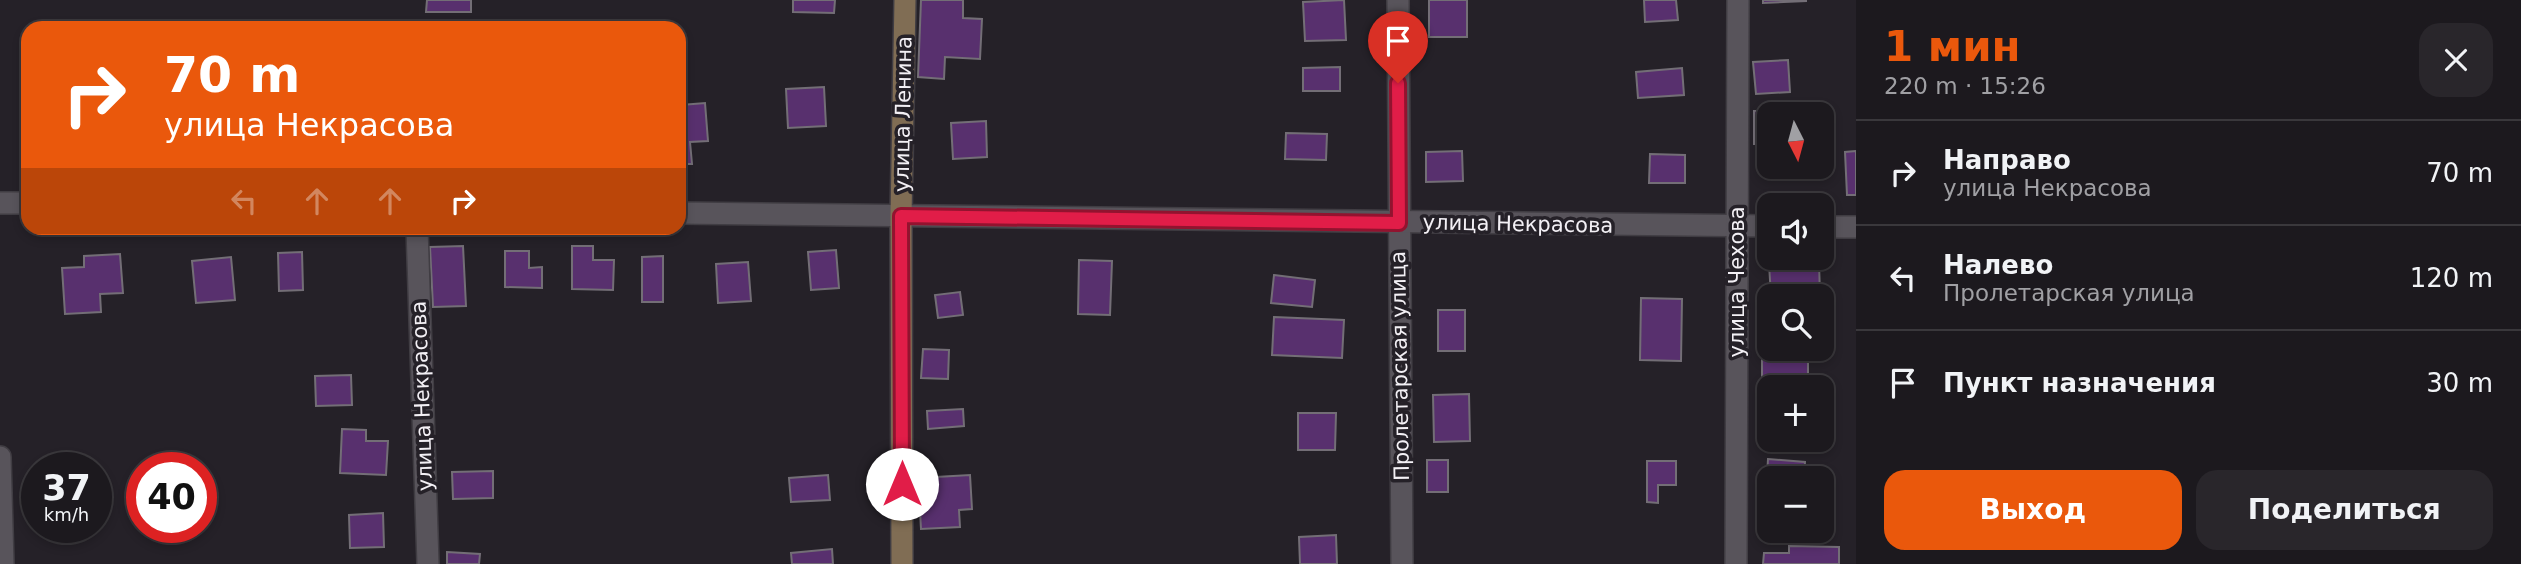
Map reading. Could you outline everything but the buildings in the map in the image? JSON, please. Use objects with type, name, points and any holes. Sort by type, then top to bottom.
[{"type":"street","name":"улица Ленина","points":[[902,564],[901,216],[905,0]]},
{"type":"street","name":"Пролетарская улица","points":[[1398,0],[1402,564]]},
{"type":"street","name":"улица Чехова","points":[[1736,564],[1738,0]]},
{"type":"street","points":[[0,203],[21,204]]},
{"type":"street","name":"улица Некрасова","points":[[686,213],[1757,226]]},
{"type":"street","points":[[1834,227],[1856,227]]},
{"type":"street","name":"улица Некрасова","points":[[417,235],[428,564]]},
{"type":"street","points":[[0,457],[3,564]]},
{"type":"route","points":[[902,484],[901,216],[1399,223],[1398,83]]}]
